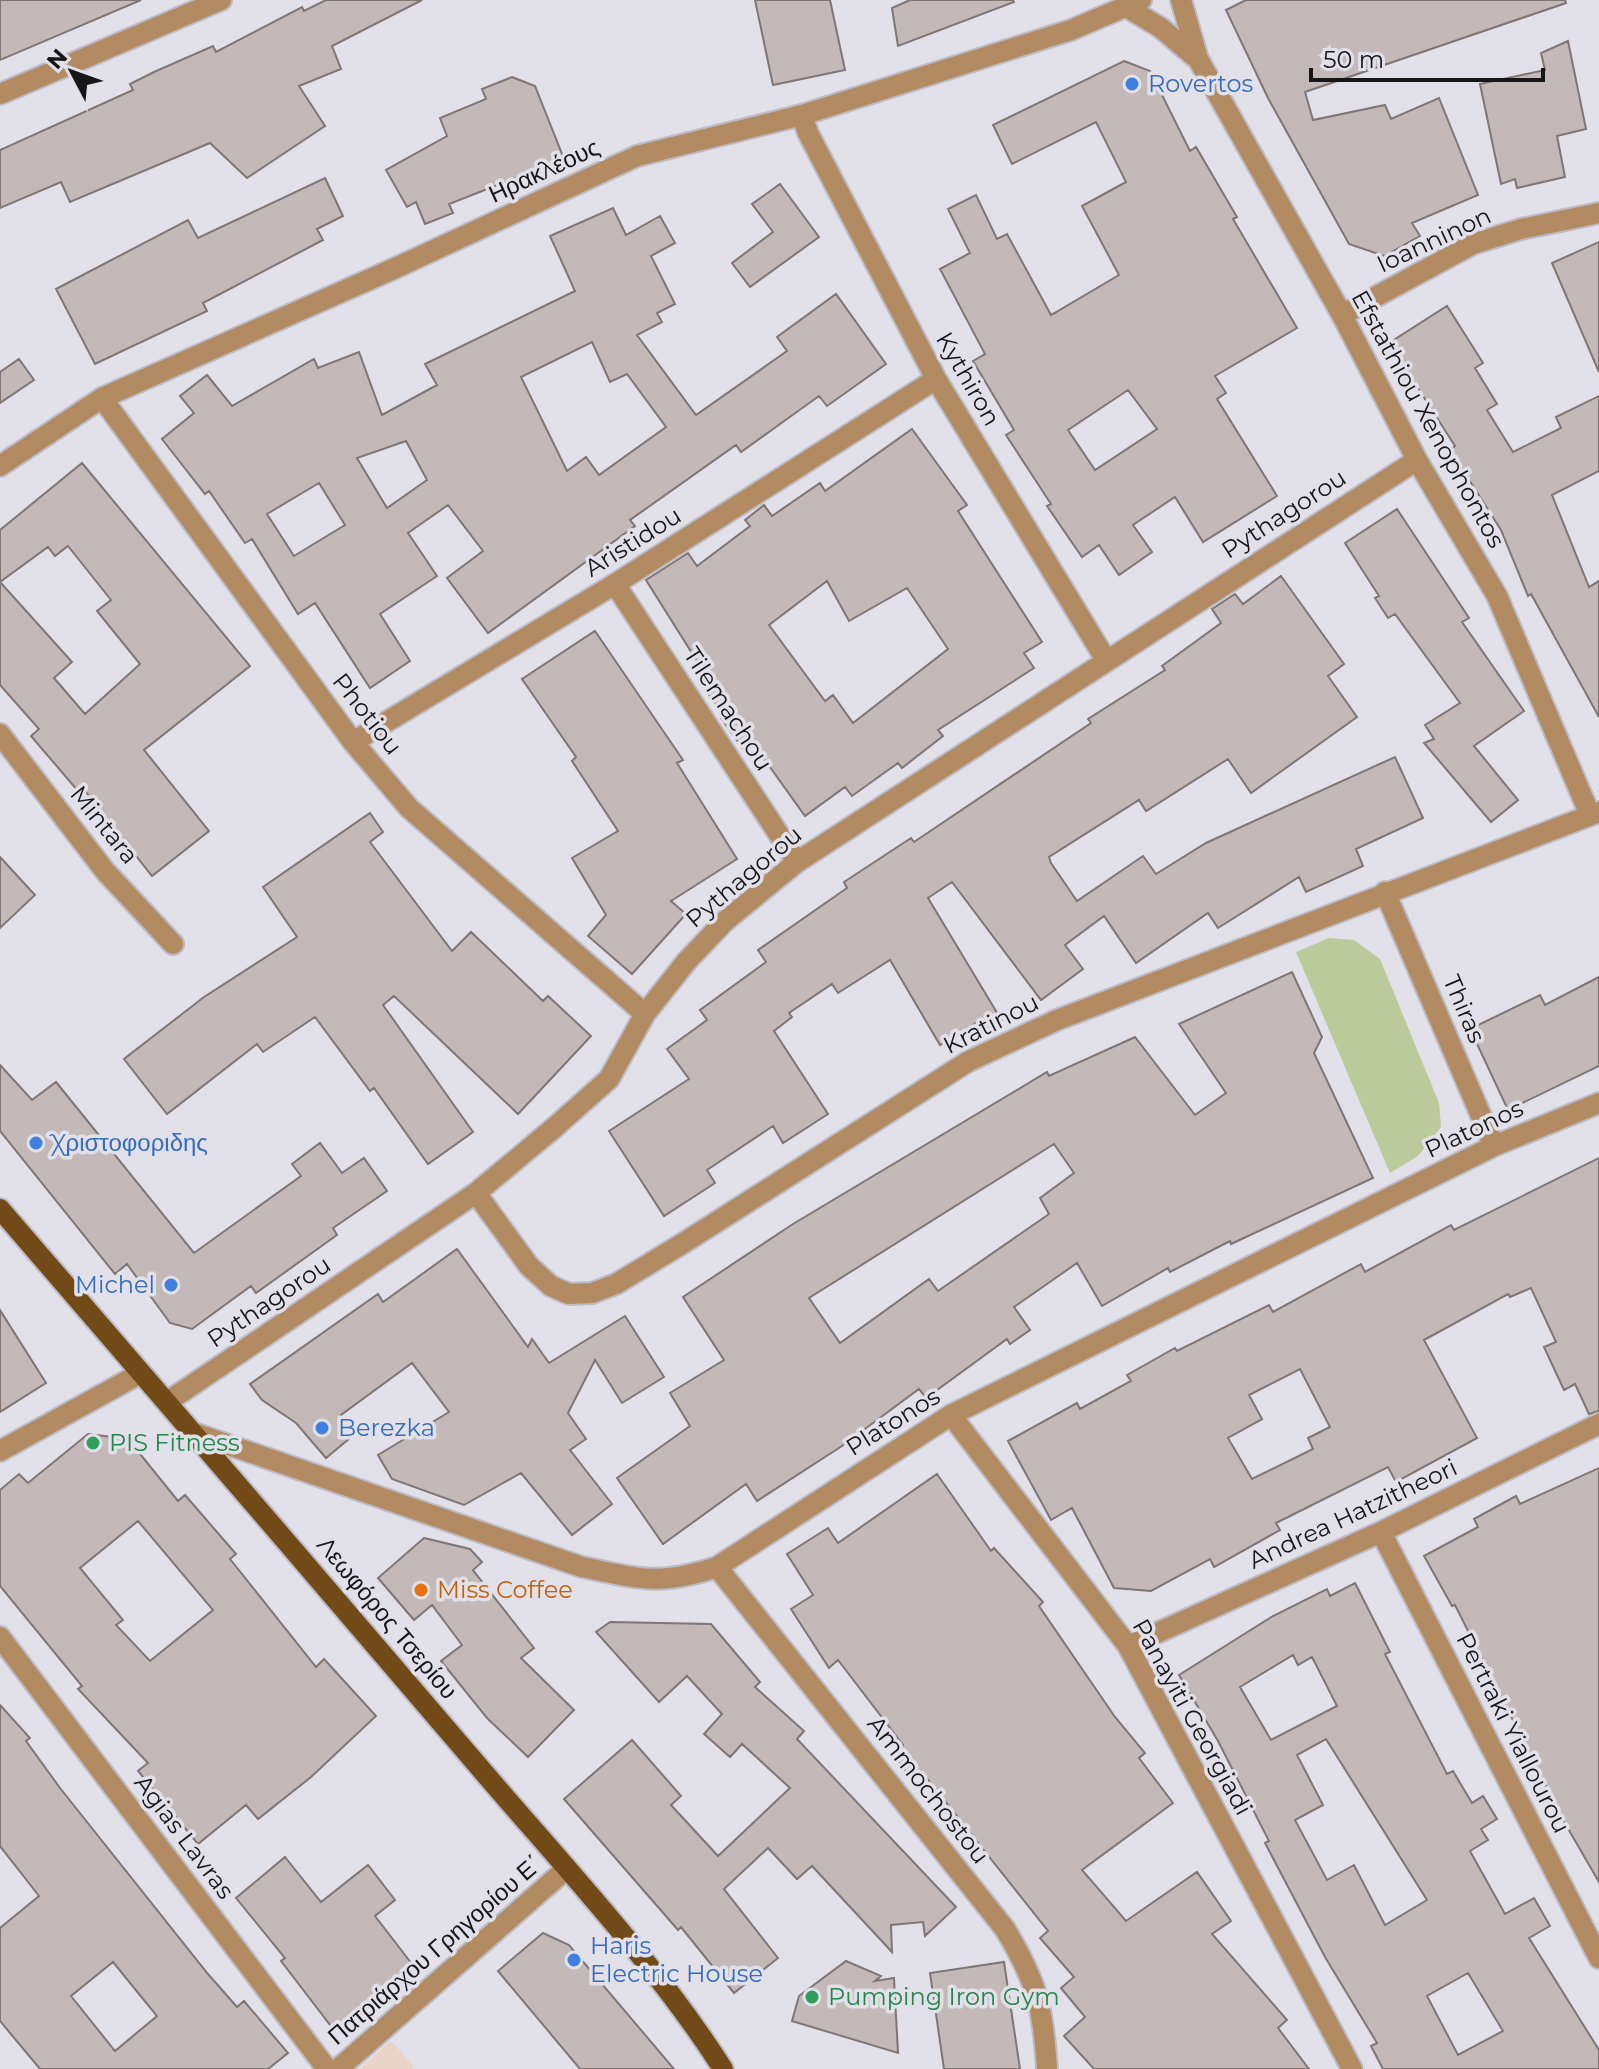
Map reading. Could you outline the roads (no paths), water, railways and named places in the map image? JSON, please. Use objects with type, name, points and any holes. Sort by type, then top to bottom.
[{"type":"main road","name":"Λεωφόρος Τσερίου","points":[[0,1209],[197,1434],[696,2025],[723,2069]]},
{"type":"street","points":[[0,94],[221,0]]},
{"type":"street","name":"Efstathiou Xenophontos","points":[[1181,0],[1198,59],[1342,315],[1417,460],[1497,596],[1594,814]]},
{"type":"street","name":"Efstathiou Xenophontos","points":[[1135,4],[1198,59]]},
{"type":"street","name":"Ηρακλέους","points":[[0,466],[102,398],[637,156],[802,115],[1135,4]]},
{"type":"street","name":"Kythiron","points":[[802,115],[808,133],[936,379],[1106,660]]},
{"type":"street","name":"Ioanninon","points":[[1342,315],[1473,244],[1521,229],[1599,213]]},
{"type":"street","name":"Aristidou","points":[[353,742],[615,584],[936,379]]},
{"type":"street","name":"Photiou","points":[[102,398],[353,742],[409,808],[645,1014]]},
{"type":"street","name":"Pythagorou","points":[[167,1402],[476,1193],[609,1079],[645,1014],[725,921],[797,862],[1417,460]]},
{"type":"street","name":"Tilemachou","points":[[615,584],[797,862]]},
{"type":"street","name":"Mintara","points":[[0,734],[105,871],[173,944]]},
{"type":"street","name":"Kratinou","points":[[476,1193],[529,1266],[551,1286],[569,1294],[592,1293],[616,1284],[685,1242],[969,1061],[1057,1020],[1594,814]]},
{"type":"street","name":"Thiras","points":[[1385,892],[1494,1146]]},
{"type":"street","name":"Platonos","points":[[197,1434],[582,1567],[645,1581],[679,1580],[717,1567],[951,1415],[1494,1146],[1599,1103]]},
{"type":"street","points":[[0,1451],[141,1373]]},
{"type":"street","name":"Panayiti Georgiadi","points":[[951,1415],[1128,1646],[1352,2069]]},
{"type":"street","name":"Andrea Hatzitheori","points":[[1128,1646],[1381,1532],[1599,1424]]},
{"type":"street","name":"Pertraki Yiallourou","points":[[1381,1532],[1599,1958]]},
{"type":"street","name":"Ammochostou","points":[[717,1567],[1005,1929],[1031,1972],[1042,2011],[1047,2069]]},
{"type":"street","name":"Agias Lavras","points":[[0,1637],[327,2069]]},
{"type":"street","name":"Πατριάρχου Γρηγορίου Ε΄","points":[[338,2069],[565,1870]]},
{"type":"place","name":"Rovertos","points":[[1132,84]]},
{"type":"place","name":"Χριστοφοριδης","points":[[36,1143]]},
{"type":"place","name":"Michel","points":[[171,1285]]},
{"type":"place","name":"Berezka","points":[[322,1428]]},
{"type":"place","name":"PIS Fitness","points":[[93,1443]]},
{"type":"place","name":"Miss Coffee","points":[[421,1590]]},
{"type":"place","name":"Haris Electric House","points":[[574,1960]]},
{"type":"place","name":"Pumping Iron Gym","points":[[812,1997]]}]
